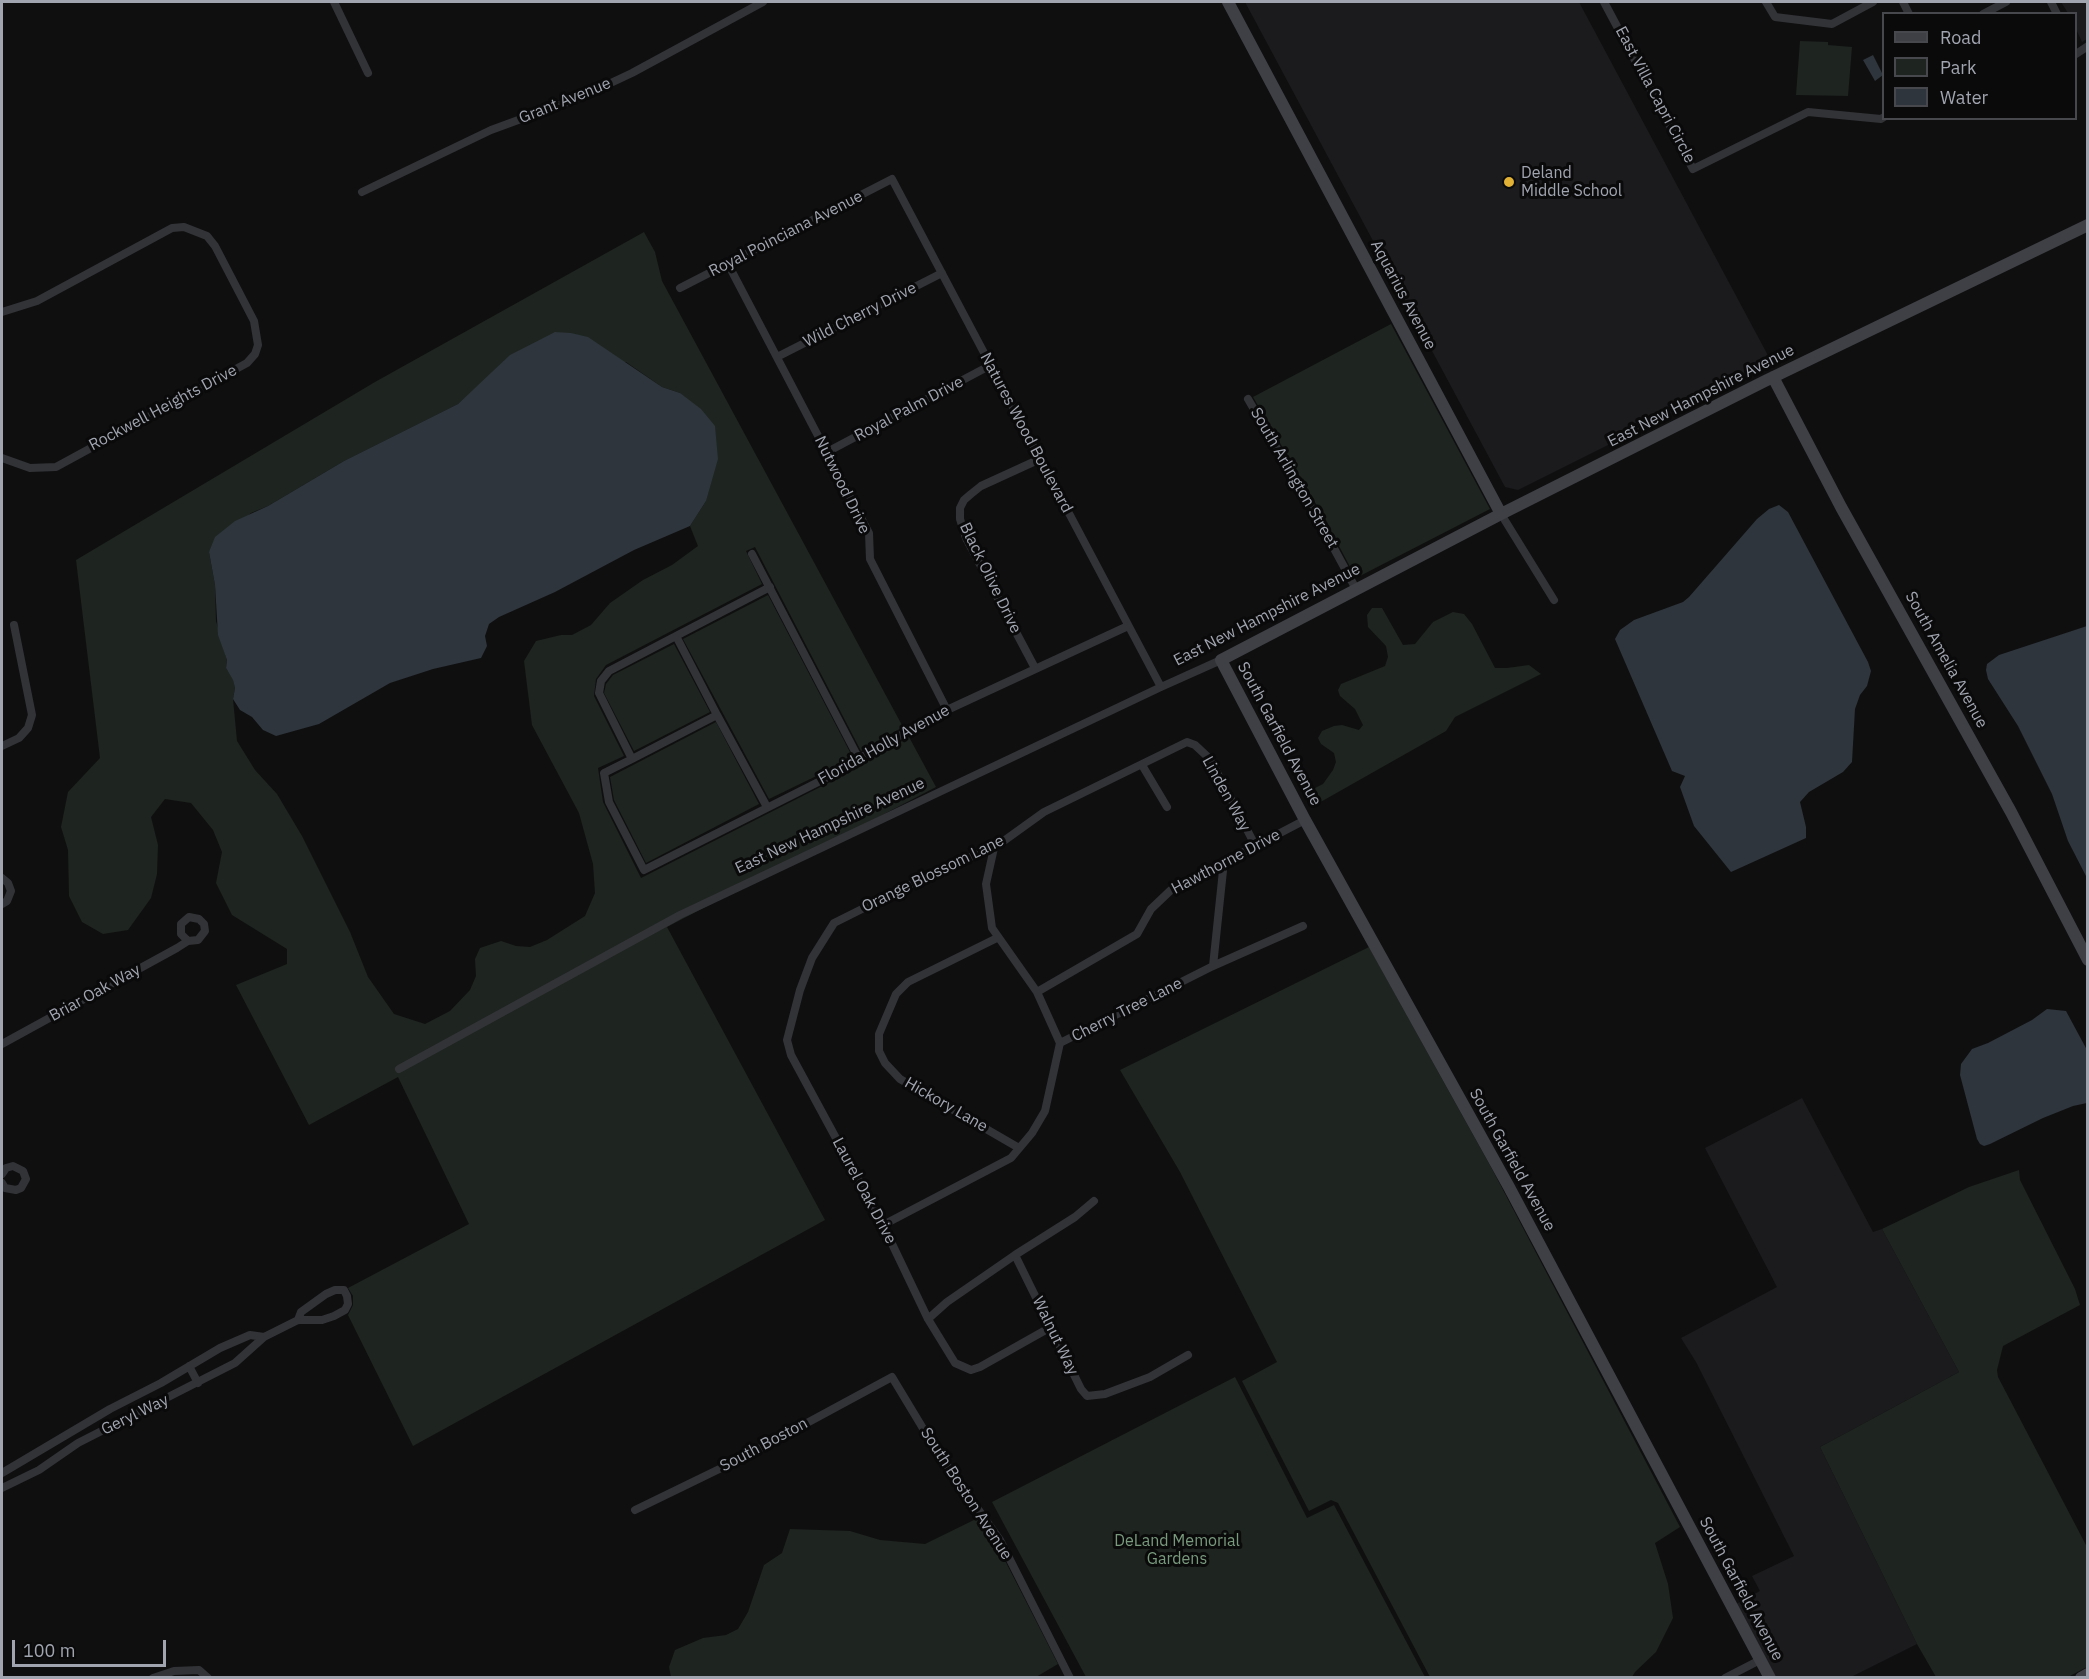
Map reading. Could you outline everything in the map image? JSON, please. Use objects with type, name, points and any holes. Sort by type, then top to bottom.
[{"type":"street","points":[[334,2],[368,73]]},
{"type":"street","name":"Grant Avenue","points":[[362,192],[491,130],[581,97],[632,73],[763,2]]},
{"type":"street","name":"Aquarius Avenue","points":[[1228,2],[1501,514],[1554,600]]},
{"type":"street","name":"East Villa Capri Circle","points":[[1604,2],[1693,169],[1808,112],[1882,118]]},
{"type":"street","points":[[1766,2],[1774,17],[1832,24],[1873,2]]},
{"type":"street","points":[[1987,12],[2006,2]]},
{"type":"street","name":"Royal Poinciana Avenue","points":[[680,288],[892,179]]},
{"type":"street","name":"Natures Wood Boulevard","points":[[892,179],[1161,687]]},
{"type":"street","name":"East New Hampshire Avenue","points":[[399,1069],[680,915],[1221,660],[1501,514],[1773,377],[2088,225]]},
{"type":"street","name":"Rockwell Heights Drive","points":[[2,312],[37,301],[172,228],[184,227],[207,236],[215,246],[254,321],[258,345],[255,354],[247,363],[56,467],[30,468],[2,458]]},
{"type":"street","name":"Nutwood Drive","points":[[728,264],[869,533],[870,559],[946,710]]},
{"type":"street","name":"Wild Cherry Drive","points":[[777,357],[942,273]]},
{"type":"street","name":"Royal Palm Drive","points":[[827,452],[991,365]]},
{"type":"street","name":"South Amelia Avenue","points":[[1773,377],[1841,507],[2011,812],[2088,960]]},
{"type":"street","name":"South Arlington Street","points":[[1248,399],[1356,589]]},
{"type":"street","name":"Black Olive Drive","points":[[1035,668],[966,538],[960,519],[960,508],[964,500],[976,490],[1040,459]]},
{"type":"street","points":[[753,554],[859,759]]},
{"type":"street","points":[[717,715],[632,759],[599,693],[601,681],[609,670],[770,587]]},
{"type":"street","points":[[2,746],[19,738],[28,728],[32,715],[14,625]]},
{"type":"street","name":"Florida Holly Avenue","points":[[632,759],[604,773],[609,802],[644,870],[840,771],[946,710],[1128,626]]},
{"type":"street","points":[[676,636],[767,807]]},
{"type":"street","name":"South Garfield Avenue","points":[[1221,660],[1305,820],[1509,1187],[1770,1677]]},
{"type":"street","name":"Orange Blossom Lane","points":[[800,990],[812,958],[834,923],[942,869],[994,848],[1044,812],[1187,742],[1195,745]]},
{"type":"street","name":"Linden Way","points":[[1195,745],[1210,759],[1255,845]]},
{"type":"street","points":[[1142,765],[1167,807]]},
{"type":"street","name":"Hawthorne Drive","points":[[1037,992],[1137,934],[1151,909],[1171,890],[1305,820]]},
{"type":"street","points":[[994,848],[986,884],[992,928],[1037,992],[1060,1043]]},
{"type":"street","points":[[1213,966],[1224,861]]},
{"type":"street","points":[[2,879],[8,883],[11,891],[7,901],[2,904]]},
{"type":"street","name":"Cherry Tree Lane","points":[[884,1225],[1011,1158],[1046,1112],[1060,1043],[1213,966],[1303,926]]},
{"type":"street","name":"Hickory Lane","points":[[997,938],[908,982],[896,994],[879,1034],[879,1051],[885,1063],[900,1079],[1018,1148]]},
{"type":"street","name":"Briar Oak Way","points":[[2,1044],[181,946],[188,940]]},
{"type":"street","name":"Laurel Oak Drive","points":[[800,990],[787,1040],[791,1055],[884,1225],[928,1319],[955,1363],[971,1370],[980,1367],[1051,1327]]},
{"type":"street","points":[[2,1171],[13,1166],[19,1167],[26,1179],[21,1188],[15,1190],[5,1188],[2,1183]]},
{"type":"street","points":[[928,1319],[947,1302],[1075,1217],[1094,1201]]},
{"type":"street","name":"Walnut Way","points":[[1015,1255],[1081,1389],[1087,1396],[1105,1394],[1150,1377],[1188,1355]]},
{"type":"street","name":"Geryl Way","points":[[2,1488],[39,1470],[74,1446],[235,1364],[264,1337],[298,1320],[322,1320],[345,1310],[348,1304],[344,1290],[335,1290],[318,1298],[301,1312],[298,1320]]},
{"type":"street","name":"Geryl Way","points":[[2,1473],[220,1348],[250,1335],[264,1337]]},
{"type":"street","points":[[189,1366],[198,1383]]},
{"type":"street","name":"South Boston","points":[[635,1510],[744,1457],[892,1377]]},
{"type":"street","name":"South Boston Avenue","points":[[892,1377],[936,1450],[1000,1540],[1070,1677]]},
{"type":"street","points":[[68,1435],[74,1446]]},
{"type":"street","points":[[1725,1677],[1760,1660]]},
{"type":"street","points":[[153,1677],[174,1671],[199,1670],[208,1677]]},
{"type":"street","points":[[2081,1677],[2088,1674]]},
{"type":"shaded area","name":"Deland Middle School","points":[[1245,2],[1579,2],[1772,363],[1518,490],[1505,487]]},
{"type":"shaded area","points":[[2061,2],[2087,2],[2087,39],[2082,42],[2077,31],[2077,12],[2067,12]]},
{"type":"shaded area","points":[[1802,1098],[1873,1232],[1882,1229],[1959,1372],[1820,1447],[1917,1644],[1851,1677],[1776,1677],[1736,1604],[1760,1591],[1752,1576],[1794,1556],[1696,1362],[1681,1338],[1777,1287],[1705,1148]]},
{"type":"green space","points":[[1800,41],[1828,42],[1828,45],[1852,47],[1848,96],[1796,95]]},
{"type":"green space","points":[[644,232],[655,252],[662,281],[903,727],[861,751],[755,547],[746,551],[762,584],[606,665],[596,679],[594,696],[624,756],[598,768],[603,802],[641,878],[842,776],[909,737],[936,787],[667,927],[825,1220],[413,1446],[348,1315],[353,1305],[353,1296],[348,1288],[469,1224],[398,1077],[309,1125],[236,985],[287,964],[287,949],[232,915],[216,883],[222,852],[213,830],[191,803],[165,799],[151,817],[158,845],[157,874],[151,898],[128,930],[103,934],[82,922],[69,896],[68,850],[61,827],[68,792],[100,758],[76,560],[375,382]],"holes":[[[626,362],[662,387],[680,393],[706,501],[690,526],[698,546],[672,565],[643,580],[610,603],[591,625],[572,635],[561,635],[536,641],[524,661],[532,725],[579,813],[593,864],[595,893],[585,916],[547,940],[530,947],[516,946],[501,941],[480,948],[475,959],[476,976],[470,990],[450,1011],[425,1024],[394,1014],[368,977],[350,932],[302,836],[277,794],[255,770],[237,741],[233,699],[235,688],[233,679],[226,668],[227,660],[216,621],[215,585],[209,552],[251,513],[268,506],[344,461],[458,404],[479,385]]]},
{"type":"green space","points":[[1391,324],[1490,509],[1356,578],[1323,516],[1253,397]]},
{"type":"green space","points":[[768,595],[852,756],[837,766],[769,799],[683,639]]},
{"type":"green space","points":[[1372,608],[1382,608],[1403,645],[1415,644],[1433,622],[1453,612],[1464,614],[1472,624],[1495,668],[1529,665],[1541,674],[1455,717],[1446,731],[1317,804],[1309,799],[1307,792],[1323,784],[1336,762],[1334,753],[1321,744],[1318,738],[1322,731],[1342,725],[1359,730],[1363,725],[1355,709],[1340,696],[1338,690],[1341,684],[1385,666],[1388,657],[1386,646],[1368,627],[1367,615]]},
{"type":"green space","points":[[674,644],[710,712],[634,751],[604,693],[606,684],[613,675]]},
{"type":"green space","points":[[716,722],[759,804],[646,863],[614,800],[610,777]]},
{"type":"green space","points":[[1369,947],[1492,1169],[1680,1527],[1655,1543],[1668,1584],[1673,1618],[1656,1652],[1632,1677],[1430,1677],[1338,1503],[1331,1500],[1309,1511],[1242,1381],[1277,1362],[1180,1172],[1120,1070]]},
{"type":"green space","points":[[2019,1170],[2020,1180],[2075,1289],[2080,1305],[2003,1346],[1997,1370],[1998,1377],[2087,1547],[2087,1667],[2068,1677],[1936,1677],[1917,1644],[1820,1447],[1959,1372],[1882,1229],[1969,1187]]},
{"type":"green space","name":"DeLand Memorial Gardens","points":[[1235,1377],[1307,1518],[1334,1505],[1425,1677],[1086,1677],[992,1502]]},
{"type":"green space","points":[[978,1518],[996,1543],[1058,1664],[1036,1677],[671,1677],[669,1667],[675,1650],[703,1638],[726,1635],[738,1629],[748,1612],[764,1565],[782,1553],[790,1529],[850,1531],[880,1540],[925,1544]]},
{"type":"water","points":[[1873,55],[1882,76],[1875,81],[1863,60]]},
{"type":"water","points":[[555,332],[588,337],[662,387],[680,393],[701,409],[715,426],[718,459],[706,501],[690,526],[634,550],[555,592],[499,617],[489,624],[485,636],[487,646],[481,658],[433,669],[390,683],[319,724],[276,736],[263,730],[252,717],[240,710],[233,699],[235,688],[226,668],[227,660],[218,635],[215,585],[209,552],[215,537],[235,521],[268,506],[344,461],[458,404],[510,355]]},
{"type":"water","points":[[1779,505],[1788,512],[1871,671],[1867,686],[1860,695],[1855,709],[1852,762],[1843,772],[1809,792],[1800,802],[1806,827],[1806,838],[1731,872],[1694,826],[1680,787],[1685,776],[1672,771],[1615,639],[1620,630],[1634,620],[1683,602],[1757,519],[1769,509]]},
{"type":"water","points":[[2088,626],[2087,878],[2068,841],[2052,794],[2018,726],[1988,679],[1986,670],[1987,664],[1999,655]]},
{"type":"water","points":[[2047,1009],[2066,1011],[2087,1050],[2087,1103],[2043,1118],[1984,1146],[1977,1139],[1960,1075],[1961,1064],[1972,1049],[2032,1020]]},
{"type":"place","name":"Deland Middle School","points":[[1509,182]]}]
